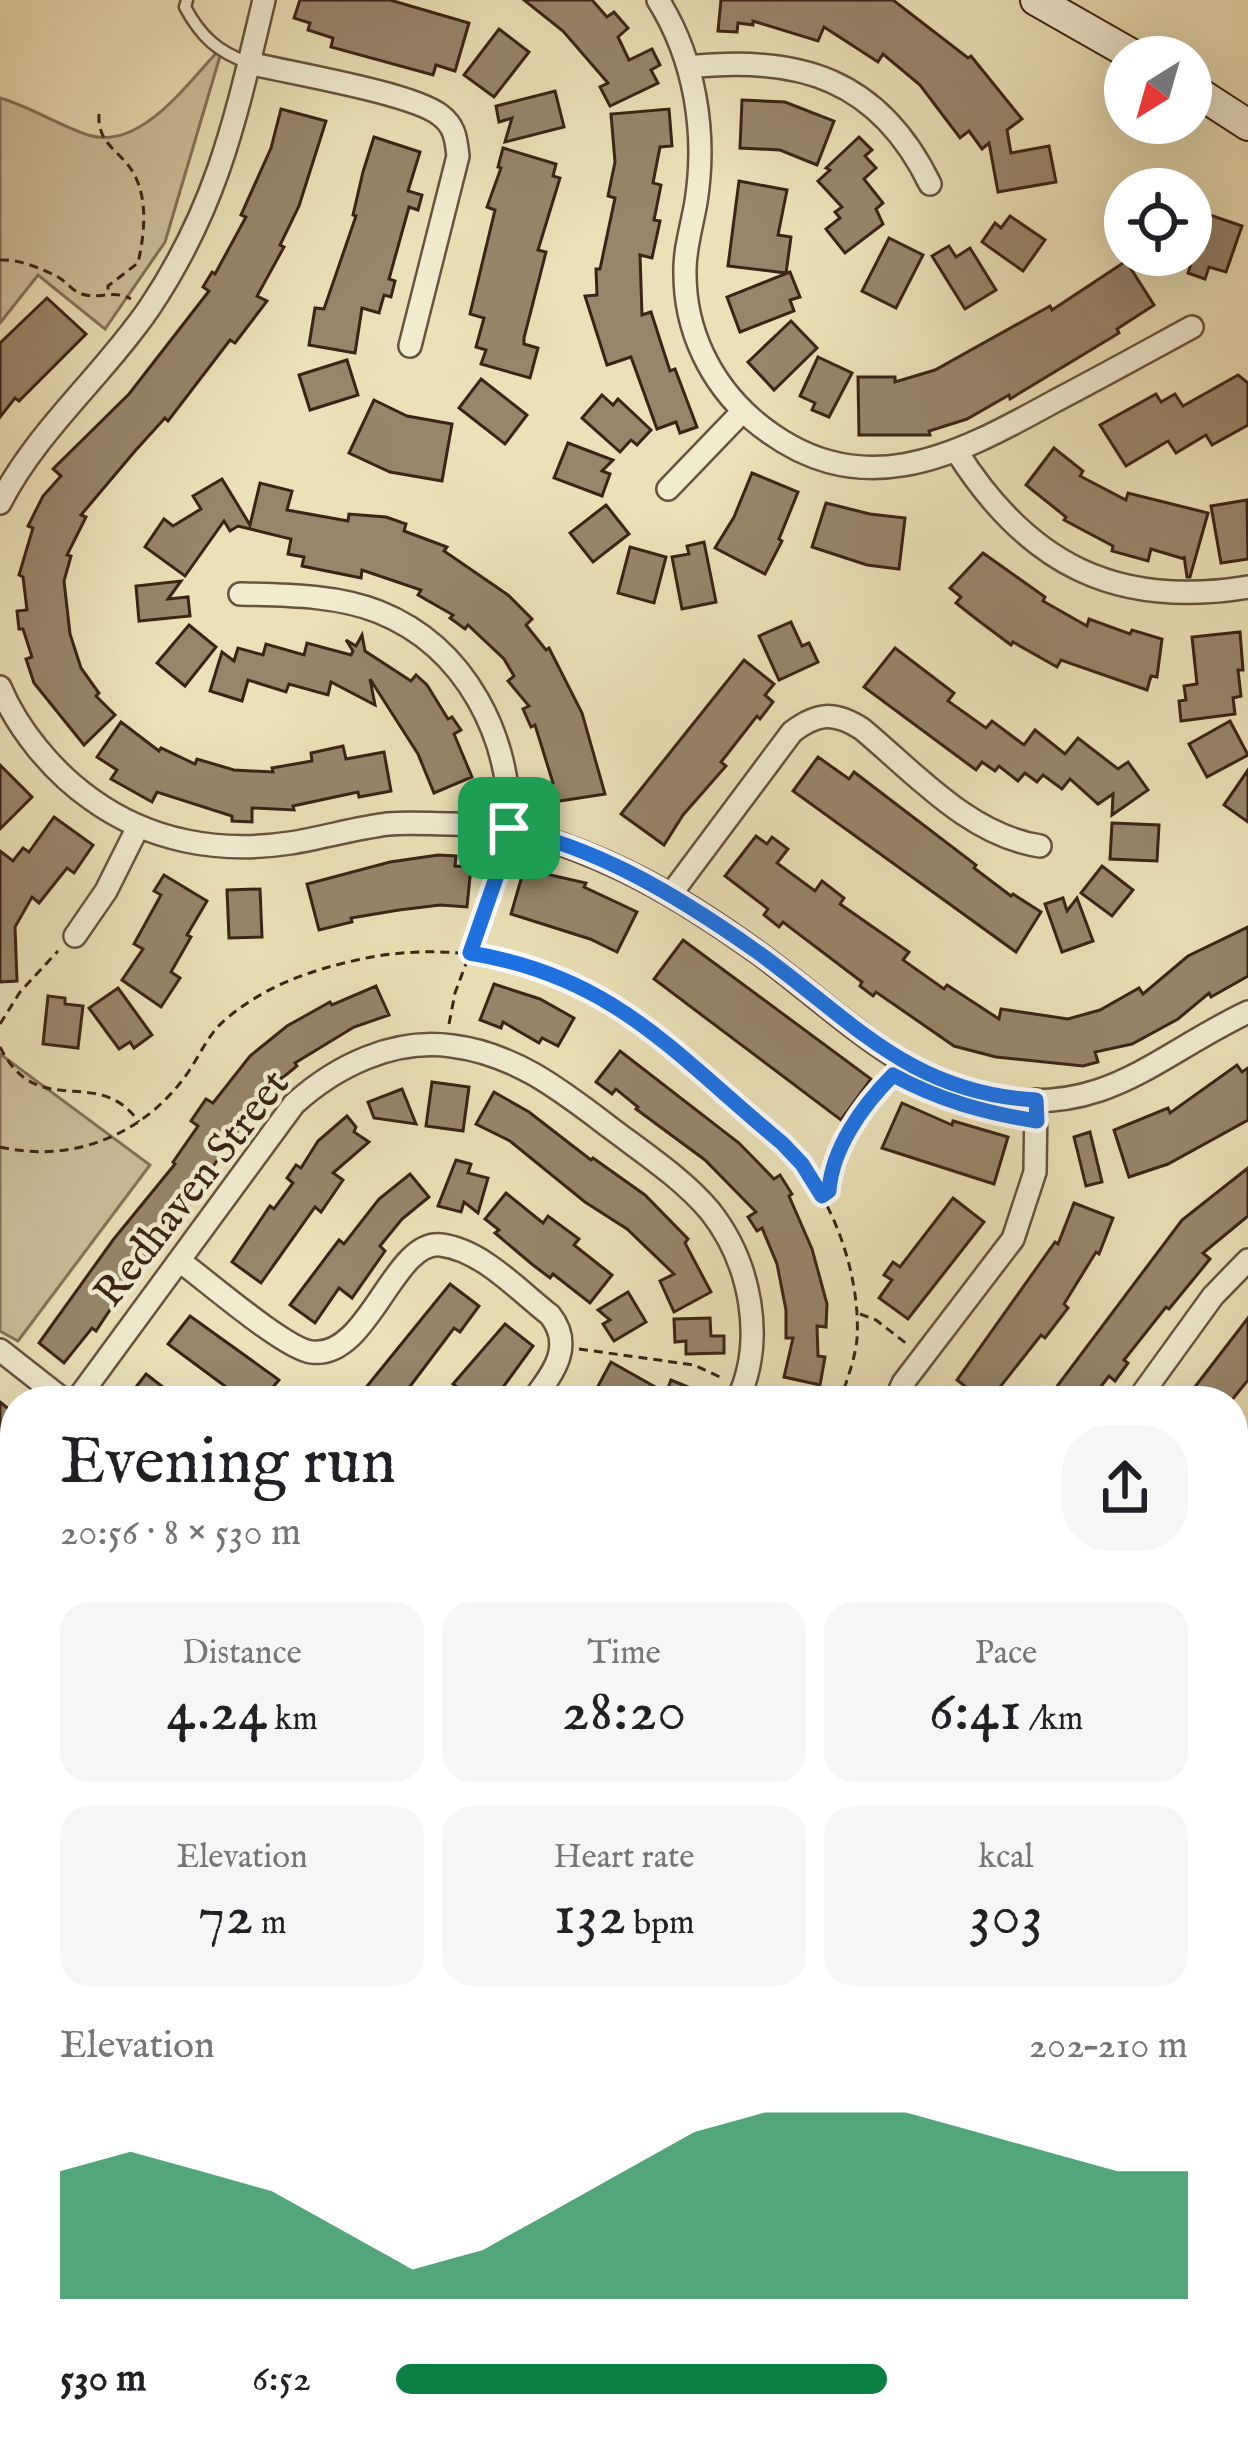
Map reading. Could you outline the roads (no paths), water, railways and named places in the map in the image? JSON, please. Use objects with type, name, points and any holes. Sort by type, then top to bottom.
[{"type":"street","points":[[0,503],[14,475],[60,415],[148,310],[192,236],[211,196],[264,0]]},
{"type":"street","points":[[658,0],[689,67],[700,162],[687,245],[686,297],[700,348],[712,373],[743,411],[792,447],[849,465],[906,466],[956,452],[1192,327]]},
{"type":"street","points":[[1036,0],[1104,39]]},
{"type":"street","points":[[249,63],[413,102],[440,115],[456,134],[458,156],[410,346]]},
{"type":"street","points":[[689,67],[764,63],[831,79],[851,89],[890,122],[918,158],[930,184]]},
{"type":"street","points":[[1212,102],[1248,125]]},
{"type":"street","points":[[668,489],[743,411]]},
{"type":"street","points":[[956,452],[983,494],[1017,530],[1072,567],[1101,580],[1169,594],[1202,595],[1248,587]]},
{"type":"street","points":[[240,594],[352,604],[388,616],[425,638],[467,680],[497,733],[511,791],[500,826]]},
{"type":"street","points":[[0,687],[50,762],[76,788],[137,827],[182,842],[255,847],[390,824],[500,826],[608,860],[671,894],[757,952],[873,1041],[930,1078],[996,1098],[1036,1100],[1096,1092],[1119,1084],[1248,1012]]},
{"type":"street","points":[[671,894],[791,732],[810,718],[826,715],[845,718],[862,729],[973,821],[998,835],[1040,846]]},
{"type":"street","points":[[75,936],[106,891],[137,827]]},
{"type":"street","name":"Redhaven Street","points":[[87,1386],[282,1120],[318,1083],[362,1059],[407,1047],[448,1045],[503,1057],[548,1080],[673,1175],[710,1212],[730,1245],[750,1302],[752,1340],[743,1386]]},
{"type":"street","points":[[901,1386],[1013,1239],[1035,1172],[1036,1100]]},
{"type":"street","points":[[181,1262],[291,1343],[316,1353],[345,1340],[410,1260],[431,1245],[442,1245],[484,1264],[559,1327],[563,1347],[543,1386]]},
{"type":"street","points":[[1148,1386],[1213,1296],[1248,1260]]},
{"type":"street","points":[[0,1350],[46,1386]]},
{"type":"lane","points":[[187,0],[185,8],[197,30],[222,53],[249,63]]}]
